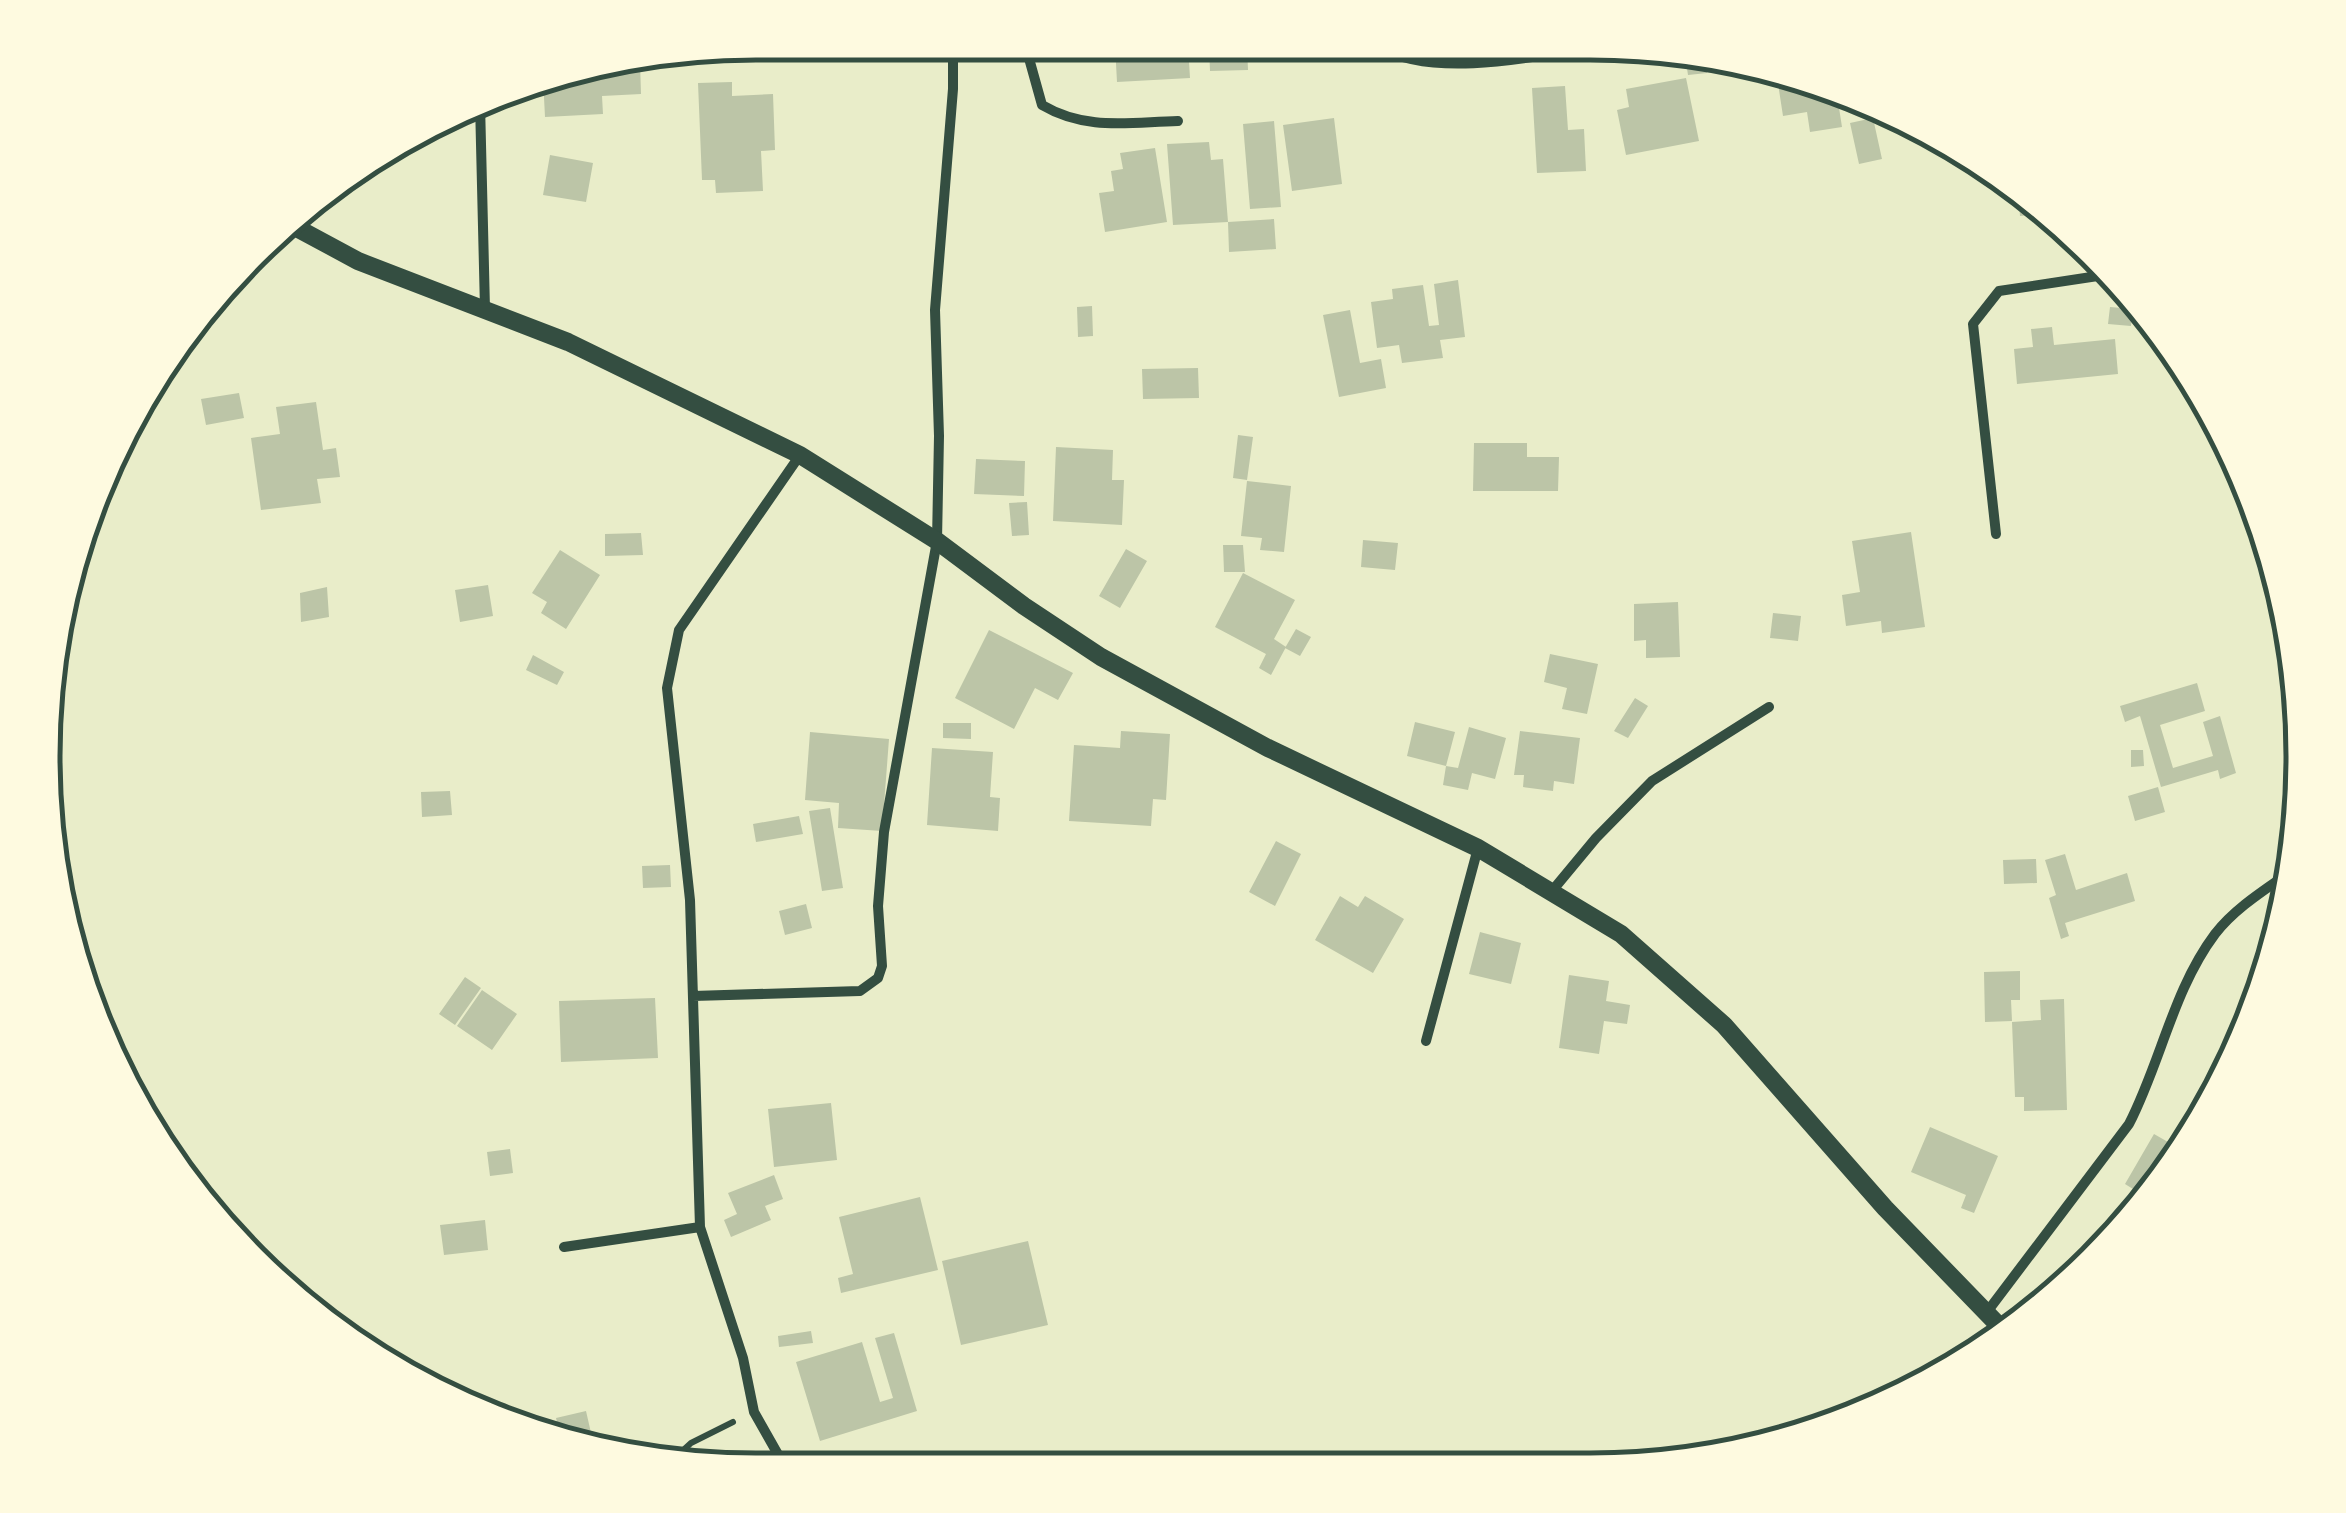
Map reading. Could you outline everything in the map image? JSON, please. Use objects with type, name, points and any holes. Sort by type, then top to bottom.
[{"type":"street","points":[[693,996],[860,991],[878,978],[882,966],[878,906],[884,832],[937,541],[935,310],[953,60]]},
{"type":"street","points":[[1029,60],[1042,105],[1064,118],[1086,123],[1178,121]]},
{"type":"street","points":[[1428,60],[1499,64],[1521,60]]},
{"type":"street","points":[[480,117],[485,309]]},
{"type":"street","points":[[301,230],[358,261],[568,342],[800,456],[937,541],[1101,658],[1268,748],[1478,848],[1621,934],[1724,1026],[1886,1208],[1996,1322]]},
{"type":"street","points":[[1996,534],[1973,324],[1999,291],[2094,277]]},
{"type":"street","points":[[777,1453],[754,1412],[743,1358],[700,1228],[690,900],[666,688],[680,630],[800,456]]},
{"type":"street","points":[[1552,892],[1596,838],[1652,780],[1769,708]]},
{"type":"street","points":[[1426,1041],[1478,848]]},
{"type":"street","points":[[1987,1312],[2129,1124],[2144,1095],[2176,1006],[2216,932],[2274,883]]},
{"type":"street","points":[[564,1247],[700,1228]]},
{"type":"path","points":[[684,1449],[754,1412]]},
{"type":"building","points":[[1116,60],[1189,60],[1190,78],[1117,82]]},
{"type":"building","points":[[1210,60],[1248,60],[1248,70],[1210,71]]},
{"type":"building","points":[[1687,67],[1707,70],[1707,73],[1688,75]]},
{"type":"building","points":[[640,70],[641,94],[602,96],[603,114],[545,117],[544,94]]},
{"type":"building","points":[[1686,78],[1699,141],[1626,155],[1617,110],[1629,107],[1626,89]]},
{"type":"building","points":[[732,82],[732,96],[773,94],[775,150],[761,151],[763,191],[716,193],[715,180],[702,180],[698,83]]},
{"type":"building","points":[[1565,86],[1568,130],[1584,129],[1586,171],[1537,173],[1532,88]]},
{"type":"building","points":[[1778,87],[1839,107],[1842,127],[1810,132],[1807,112],[1783,116]]},
{"type":"building","points":[[1334,118],[1342,184],[1292,191],[1283,125]]},
{"type":"building","points":[[1274,121],[1281,207],[1250,209],[1243,124]]},
{"type":"building","points":[[1874,121],[1882,159],[1859,164],[1850,123]]},
{"type":"building","points":[[1209,142],[1211,160],[1223,159],[1228,222],[1173,225],[1167,144]]},
{"type":"building","points":[[1155,148],[1167,222],[1105,232],[1099,193],[1114,191],[1111,171],[1123,169],[1120,153]]},
{"type":"building","points":[[550,155],[593,163],[586,202],[543,195]]},
{"type":"building","points":[[1274,219],[1276,249],[1229,252],[1228,222]]},
{"type":"building","points":[[1458,280],[1465,337],[1440,340],[1443,358],[1402,363],[1399,345],[1377,348],[1371,302],[1393,299],[1392,289],[1423,285],[1429,326],[1439,325],[1434,284]]},
{"type":"building","points":[[1092,306],[1093,336],[1078,337],[1077,307]]},
{"type":"building","points":[[2110,307],[2122,308],[2132,320],[2131,326],[2108,324]]},
{"type":"building","points":[[1350,310],[1360,363],[1381,359],[1386,388],[1339,397],[1323,315]]},
{"type":"building","points":[[2052,327],[2054,345],[2115,339],[2118,374],[2017,384],[2014,349],[2033,347],[2031,329]]},
{"type":"building","points":[[1198,368],[1199,398],[1143,399],[1142,369]]},
{"type":"building","points":[[239,393],[244,418],[206,425],[201,399]]},
{"type":"building","points":[[316,402],[323,450],[336,448],[340,477],[317,479],[321,503],[261,510],[251,438],[280,434],[276,407]]},
{"type":"building","points":[[1238,435],[1253,437],[1247,480],[1233,478]]},
{"type":"building","points":[[1474,443],[1527,443],[1527,457],[1559,457],[1558,491],[1473,491]]},
{"type":"building","points":[[1056,447],[1113,450],[1112,480],[1124,480],[1122,525],[1053,521]]},
{"type":"building","points":[[976,459],[1025,461],[1024,496],[974,494]]},
{"type":"building","points":[[1247,481],[1291,486],[1284,552],[1260,550],[1262,538],[1241,536]]},
{"type":"building","points":[[1027,502],[1029,535],[1012,536],[1009,503]]},
{"type":"building","points":[[1911,532],[1925,627],[1882,633],[1881,621],[1846,626],[1842,595],[1860,592],[1852,541]]},
{"type":"building","points":[[641,533],[643,555],[605,556],[605,534]]},
{"type":"building","points":[[1363,540],[1398,543],[1395,570],[1361,567]]},
{"type":"building","points":[[1223,545],[1243,545],[1245,572],[1224,572]]},
{"type":"building","points":[[1126,549],[1147,561],[1120,608],[1099,596]]},
{"type":"building","points":[[560,550],[600,575],[566,629],[541,613],[547,602],[532,593]]},
{"type":"building","points":[[1243,573],[1295,600],[1274,639],[1286,647],[1271,675],[1259,668],[1266,654],[1215,627]]},
{"type":"building","points":[[488,585],[493,616],[460,622],[455,590]]},
{"type":"building","points":[[327,587],[329,617],[301,622],[300,593]]},
{"type":"building","points":[[1678,602],[1680,657],[1646,658],[1646,640],[1634,641],[1634,604]]},
{"type":"building","points":[[1773,613],[1801,616],[1798,641],[1770,638]]},
{"type":"building","points":[[1296,629],[1311,637],[1300,656],[1285,648]]},
{"type":"building","points":[[989,630],[1073,673],[1058,700],[1035,688],[1014,729],[955,698]]},
{"type":"building","points":[[1550,654],[1598,664],[1587,714],[1562,709],[1567,688],[1544,682]]},
{"type":"building","points":[[533,655],[564,672],[557,685],[526,670]]},
{"type":"building","points":[[2197,683],[2205,711],[2160,725],[2173,768],[2213,756],[2203,722],[2220,716],[2236,773],[2220,779],[2218,770],[2161,787],[2140,716],[2125,722],[2120,706]]},
{"type":"building","points":[[1635,698],[1648,706],[1628,738],[1614,731]]},
{"type":"building","points":[[1415,722],[1455,732],[1446,766],[1407,756]]},
{"type":"building","points":[[943,723],[971,723],[971,739],[943,738]]},
{"type":"building","points":[[1469,727],[1506,738],[1495,779],[1472,773],[1468,790],[1443,785],[1446,766],[1458,768]]},
{"type":"building","points":[[1121,731],[1170,734],[1166,800],[1153,799],[1151,826],[1069,821],[1074,745],[1120,748]]},
{"type":"building","points":[[1520,731],[1580,738],[1574,784],[1554,781],[1553,791],[1523,787],[1524,775],[1514,775]]},
{"type":"building","points":[[810,732],[889,739],[882,831],[838,828],[839,803],[805,800]]},
{"type":"building","points":[[932,748],[993,752],[990,797],[1000,798],[998,831],[927,825]]},
{"type":"building","points":[[2131,750],[2143,750],[2144,766],[2131,767]]},
{"type":"building","points":[[2158,787],[2165,812],[2135,821],[2128,796]]},
{"type":"building","points":[[450,791],[452,815],[422,817],[421,792]]},
{"type":"building","points":[[830,808],[843,888],[822,891],[809,811]]},
{"type":"building","points":[[799,816],[803,834],[756,842],[753,824]]},
{"type":"building","points":[[1276,841],[1301,854],[1275,906],[1249,892]]},
{"type":"building","points":[[2065,854],[2076,890],[2127,873],[2135,901],[2065,923],[2069,936],[2061,939],[2049,898],[2056,895],[2045,860]]},
{"type":"building","points":[[2036,859],[2037,883],[2004,884],[2003,860]]},
{"type":"building","points":[[670,865],[671,887],[643,888],[642,866]]},
{"type":"building","points":[[1340,896],[1358,907],[1365,896],[1404,919],[1373,973],[1315,940]]},
{"type":"building","points":[[806,904],[812,928],[785,935],[779,911]]},
{"type":"building","points":[[1480,932],[1521,943],[1511,984],[1469,974]]},
{"type":"building","points":[[2020,971],[2020,1000],[2011,1000],[2012,1021],[1985,1022],[1984,972]]},
{"type":"building","points":[[1569,975],[1609,981],[1606,1001],[1630,1005],[1627,1024],[1604,1021],[1599,1054],[1559,1048]]},
{"type":"building","points":[[465,977],[481,988],[455,1025],[439,1014]]},
{"type":"building","points":[[482,990],[517,1014],[492,1050],[457,1026]]},
{"type":"building","points":[[655,998],[658,1058],[561,1062],[559,1001]]},
{"type":"building","points":[[2064,999],[2067,1110],[2024,1111],[2024,1097],[2015,1097],[2012,1022],[2041,1020],[2040,1000]]},
{"type":"building","points":[[831,1103],[837,1160],[774,1167],[768,1109]]},
{"type":"building","points":[[1930,1127],[1998,1156],[1974,1213],[1961,1208],[1966,1195],[1911,1172]]},
{"type":"building","points":[[2154,1134],[2169,1143],[2135,1190],[2125,1184]]},
{"type":"building","points":[[510,1149],[513,1173],[490,1176],[487,1152]]},
{"type":"building","points":[[774,1175],[783,1199],[765,1206],[771,1220],[731,1237],[724,1220],[737,1214],[728,1193]]},
{"type":"building","points":[[920,1197],[938,1270],[841,1293],[838,1278],[853,1274],[839,1217]]},
{"type":"building","points":[[485,1220],[488,1250],[444,1255],[440,1225]]},
{"type":"building","points":[[1028,1241],[1048,1325],[961,1345],[942,1261]]},
{"type":"building","points":[[811,1331],[813,1343],[779,1347],[778,1336]]},
{"type":"building","points":[[894,1333],[917,1411],[820,1441],[796,1362],[862,1342],[880,1402],[893,1398],[875,1338]]},
{"type":"building","points":[[586,1411],[591,1433],[557,1423],[556,1418]]}]
